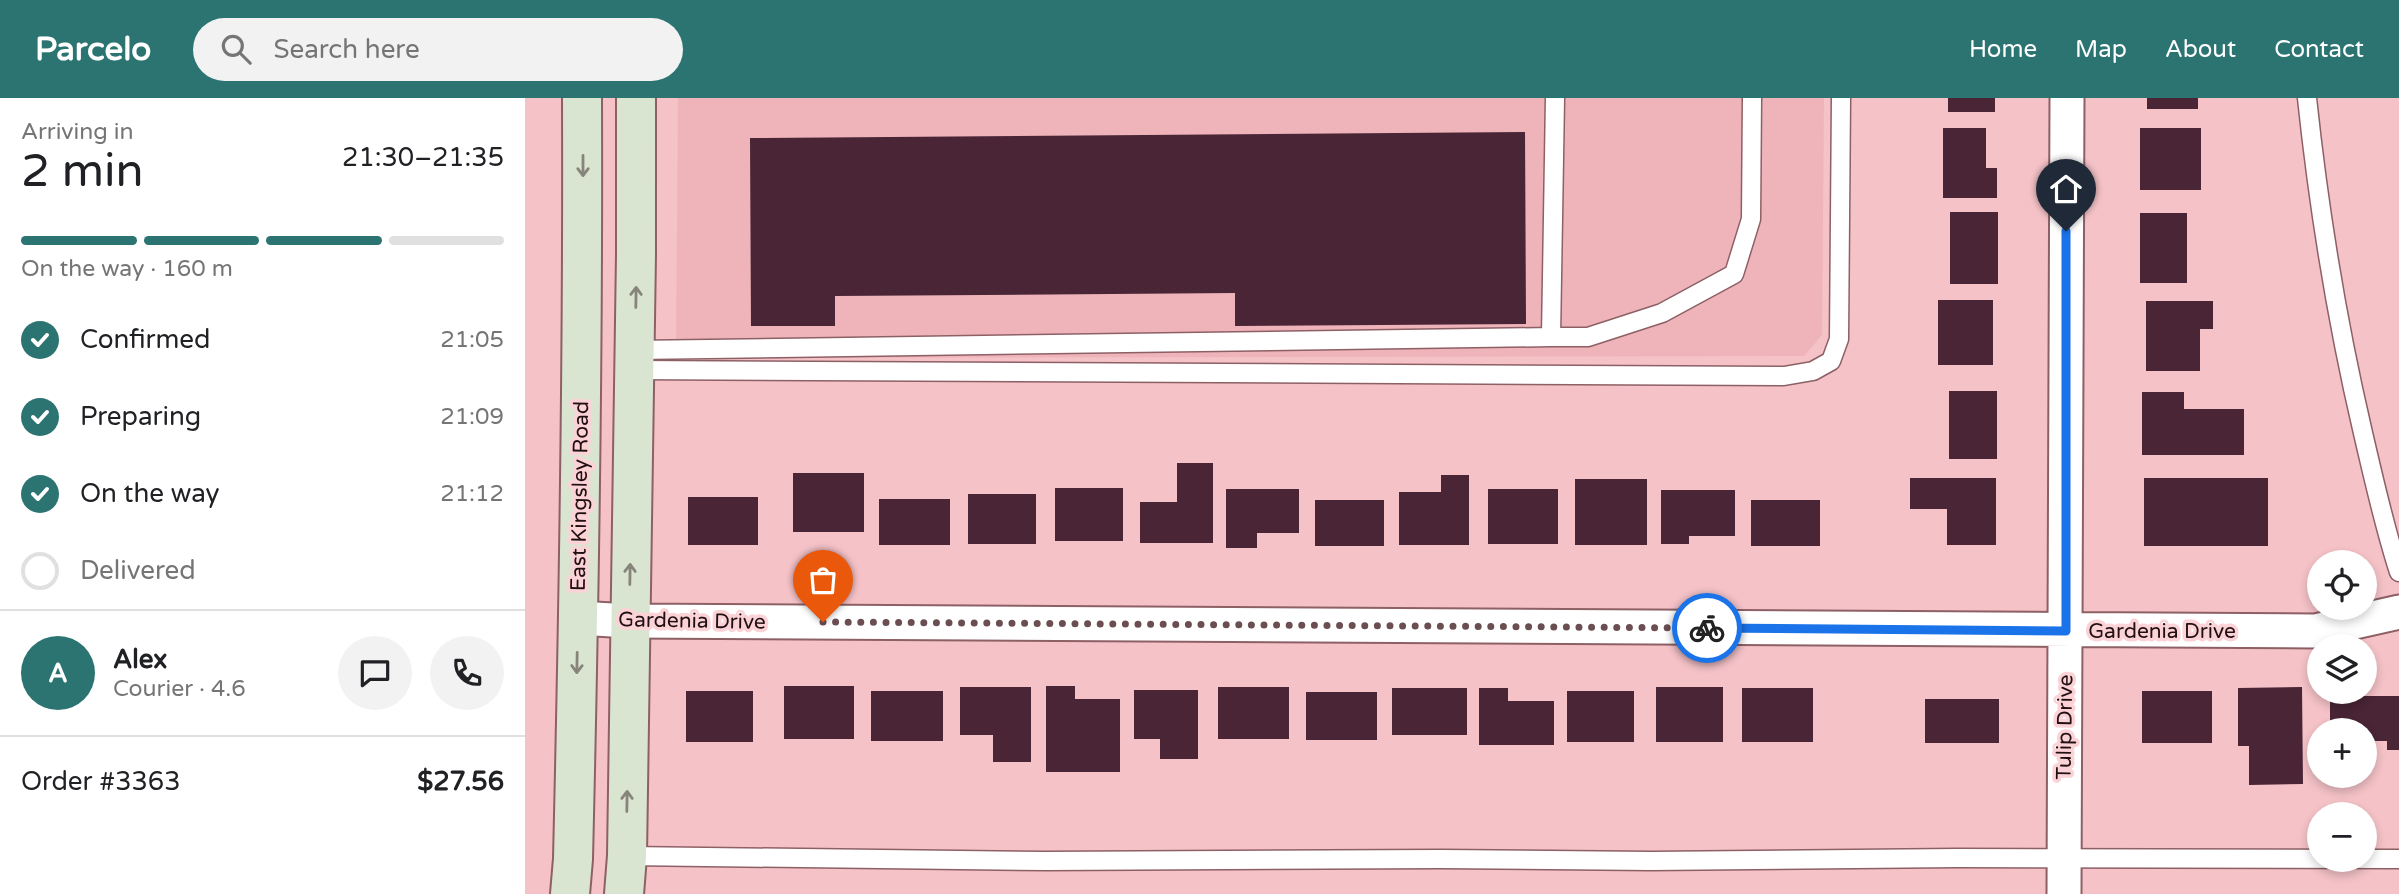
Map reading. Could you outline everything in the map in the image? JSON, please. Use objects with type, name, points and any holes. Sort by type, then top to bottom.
[{"type":"main road","name":"East Kingsley Road","points":[[570,894],[578,618],[583,98]]},
{"type":"main road","points":[[624,894],[627,856],[636,98]]},
{"type":"street","name":"Tulip Drive","points":[[2064,894],[2067,98]]},
{"type":"street","name":"Gardenia Drive","points":[[578,618],[629,621],[2315,631],[2399,612]]},
{"type":"lane","points":[[1551,337],[1555,98]]},
{"type":"lane","points":[[634,360],[1588,337],[1663,313],[1734,274],[1751,219],[1752,98]]},
{"type":"lane","points":[[634,360],[1771,376],[1813,371],[1831,361],[1839,339],[1841,98]]},
{"type":"lane","points":[[2307,98],[2317,192],[2346,362],[2385,530],[2399,572]]},
{"type":"lane","points":[[627,856],[1046,861],[2399,859]]},
{"type":"shaded area","points":[[678,98],[1824,98],[1822,335],[1804,356],[676,358]]},
{"type":"building","points":[[1948,98],[1995,98],[1995,112],[1948,112]]},
{"type":"building","points":[[2147,98],[2198,98],[2198,109],[2147,109]]},
{"type":"building","points":[[1943,128],[1986,128],[1986,168],[1997,168],[1997,198],[1943,198]]},
{"type":"building","points":[[2140,128],[2201,128],[2201,190],[2140,190]]},
{"type":"building","points":[[1525,132],[1526,324],[1235,326],[1235,293],[835,296],[835,326],[751,326],[750,138]]},
{"type":"building","points":[[1950,212],[1998,212],[1998,284],[1950,284]]},
{"type":"building","points":[[2140,213],[2187,213],[2187,283],[2140,283]]},
{"type":"building","points":[[1938,300],[1993,300],[1993,365],[1938,365]]},
{"type":"building","points":[[2146,301],[2213,301],[2213,329],[2200,329],[2200,371],[2146,371]]},
{"type":"building","points":[[1949,391],[1997,391],[1997,459],[1949,459]]},
{"type":"building","points":[[2142,392],[2184,392],[2184,409],[2244,409],[2244,455],[2142,455]]},
{"type":"building","points":[[1177,463],[1213,463],[1213,543],[1140,543],[1140,502],[1177,502]]},
{"type":"building","points":[[793,473],[864,473],[864,532],[793,532]]},
{"type":"building","points":[[1441,475],[1469,475],[1469,545],[1399,545],[1399,492],[1441,492]]},
{"type":"building","points":[[1910,478],[1996,478],[1996,545],[1947,545],[1947,509],[1910,509]]},
{"type":"building","points":[[2144,478],[2268,478],[2268,546],[2144,546]]},
{"type":"building","points":[[1575,479],[1647,479],[1647,545],[1575,545]]},
{"type":"building","points":[[1055,488],[1123,488],[1123,541],[1055,541]]},
{"type":"building","points":[[1226,489],[1299,489],[1299,533],[1257,533],[1257,548],[1226,548]]},
{"type":"building","points":[[1488,489],[1558,489],[1558,544],[1488,544]]},
{"type":"building","points":[[1661,490],[1735,490],[1735,536],[1689,536],[1689,544],[1661,544]]},
{"type":"building","points":[[968,494],[1036,494],[1036,544],[968,544]]},
{"type":"building","points":[[688,497],[758,497],[758,545],[688,545]]},
{"type":"building","points":[[879,499],[950,499],[950,545],[879,545]]},
{"type":"building","points":[[1315,500],[1384,500],[1384,546],[1315,546]]},
{"type":"building","points":[[1751,500],[1820,500],[1820,546],[1751,546]]},
{"type":"building","points":[[784,686],[854,686],[854,739],[784,739]]},
{"type":"building","points":[[1046,686],[1075,686],[1075,699],[1120,699],[1120,772],[1046,772]]},
{"type":"building","points":[[960,687],[1031,687],[1031,762],[993,762],[993,735],[960,735]]},
{"type":"building","points":[[1218,687],[1289,687],[1289,739],[1218,739]]},
{"type":"building","points":[[1656,687],[1723,687],[1723,742],[1656,742]]},
{"type":"building","points":[[2302,687],[2303,784],[2249,785],[2249,746],[2238,746],[2238,688]]},
{"type":"building","points":[[1392,688],[1467,688],[1467,735],[1392,735]]},
{"type":"building","points":[[1479,688],[1508,688],[1508,701],[1554,701],[1554,745],[1479,745]]},
{"type":"building","points":[[1742,688],[1813,688],[1813,742],[1742,742]]},
{"type":"building","points":[[1134,690],[1198,690],[1198,759],[1160,759],[1160,739],[1134,739]]},
{"type":"building","points":[[686,691],[753,691],[753,742],[686,742]]},
{"type":"building","points":[[871,691],[943,691],[943,741],[871,741]]},
{"type":"building","points":[[1567,691],[1634,691],[1634,742],[1567,742]]},
{"type":"building","points":[[2142,691],[2212,691],[2212,743],[2142,743]]},
{"type":"building","points":[[1306,692],[1377,692],[1377,740],[1306,740]]},
{"type":"building","points":[[2377,696],[2399,696],[2399,750],[2387,750],[2387,741],[2377,741],[2377,718],[2330,718],[2330,704],[2377,704]]},
{"type":"building","points":[[1925,699],[1999,699],[1999,743],[1925,743]]},
{"type":"way so far","points":[[823,622],[1707,628]]},
{"type":"route","points":[[1707,628],[2066,631],[2066,231]]}]
